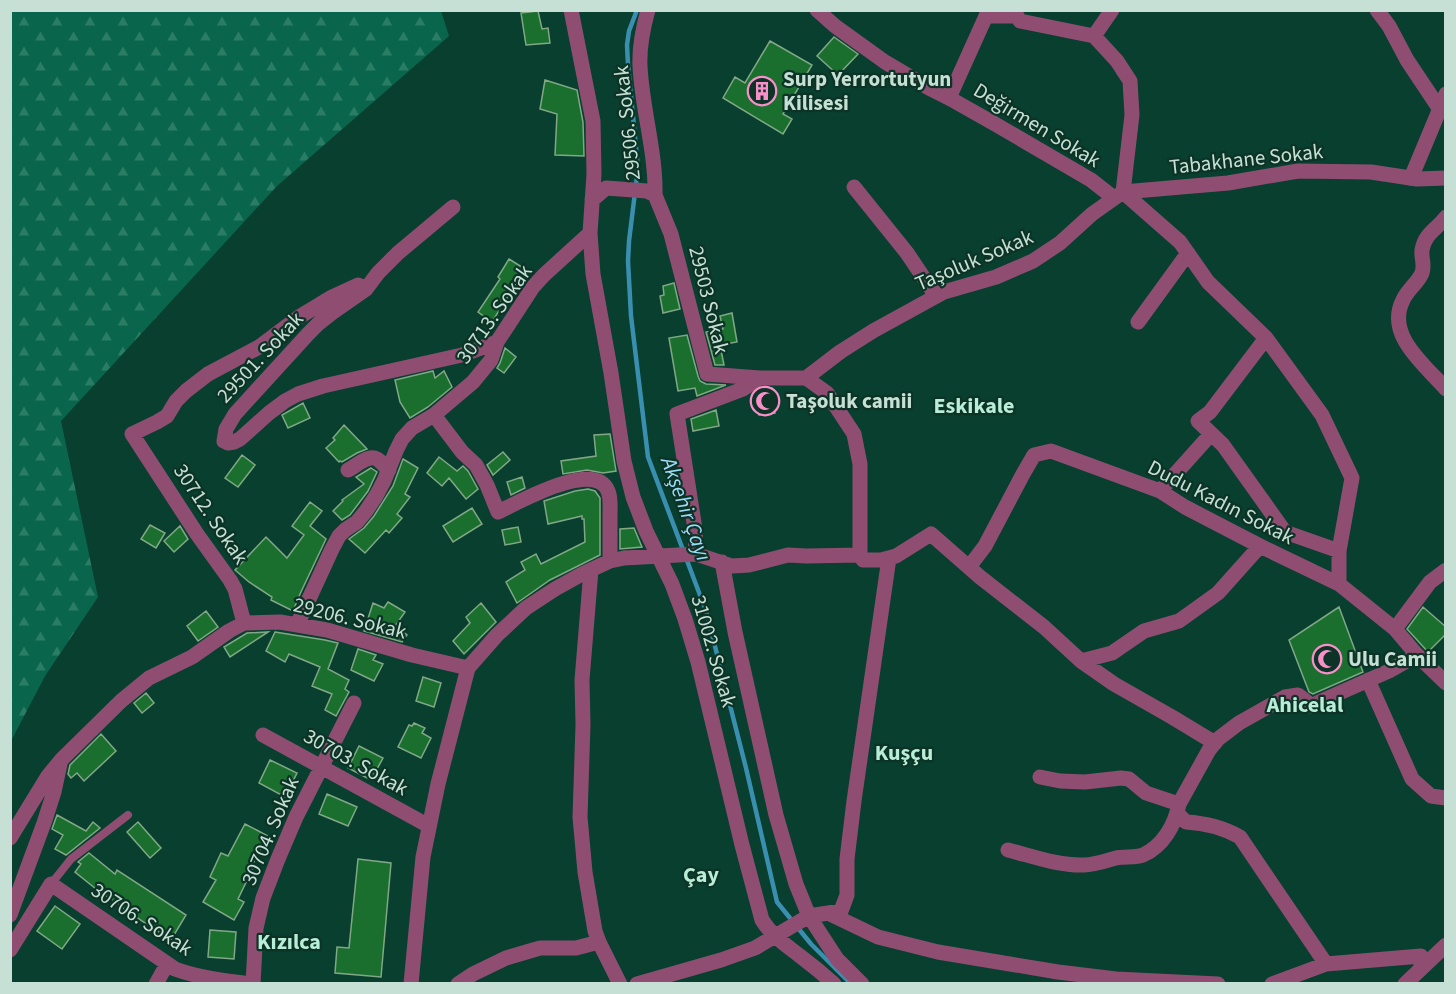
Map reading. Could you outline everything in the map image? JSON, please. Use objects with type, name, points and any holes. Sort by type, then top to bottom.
[{"type":"street","name":"31002. Sokak","points":[[571,10],[593,121],[594,174],[590,233],[593,274],[624,461],[633,497],[646,531],[672,584],[695,651],[742,845],[760,912],[767,929],[834,984]]},
{"type":"street","name":"29506. Sokak","points":[[648,10],[640,48],[640,66],[654,175],[651,193]]},
{"type":"street","name":"Değirmen Sokak","points":[[817,10],[885,62],[1119,195],[1180,242],[1208,282],[1266,338],[1322,415],[1352,477],[1339,551],[1339,584]]},
{"type":"street","points":[[1094,36],[1112,10]]},
{"type":"street","points":[[1377,10],[1389,26],[1407,60],[1443,101],[1411,178]]},
{"type":"street","points":[[949,98],[986,16],[1017,16],[1020,21],[1094,36],[1117,61],[1130,81],[1132,115],[1119,195]]},
{"type":"street","name":"Tabakhane Sokak","points":[[1119,195],[1228,183],[1298,171],[1371,172],[1411,178],[1446,178]]},
{"type":"street","points":[[854,187],[907,253],[936,296]]},
{"type":"street","points":[[592,200],[606,188],[651,193]]},
{"type":"street","name":"29503 Sokak","points":[[651,193],[671,234],[707,374],[760,378]]},
{"type":"street","name":"Taşoluk Sokak","points":[[806,378],[865,336],[936,296],[996,277],[1034,261],[1119,195]]},
{"type":"street","name":"29501. Sokak","points":[[453,207],[398,253],[366,289],[319,323],[229,422],[224,441],[228,443],[240,439],[269,413],[297,394],[332,383],[462,355],[497,342]]},
{"type":"street","points":[[1446,217],[1428,234],[1422,251],[1424,266],[1421,275],[1402,300],[1398,312],[1402,337],[1414,354],[1446,389]]},
{"type":"street","name":"30713. Sokak","points":[[297,625],[339,536],[357,522],[366,511],[380,489],[402,439],[412,428],[434,415],[473,382],[490,360],[497,342],[534,287],[590,233]]},
{"type":"street","points":[[1138,322],[1188,253]]},
{"type":"street","name":"30712. Sokak","points":[[244,623],[235,589],[230,580],[196,534],[132,434],[168,416],[177,401],[198,381],[259,347],[299,317],[332,297],[358,285],[366,289]]},
{"type":"street","points":[[1266,338],[1210,412],[1198,421],[1223,445],[1285,532],[1339,551]]},
{"type":"street","points":[[696,554],[677,414],[743,389],[760,378],[806,378],[827,393],[854,434],[860,464],[860,555],[863,560],[881,560],[896,556],[931,534],[1044,627],[1081,661],[1114,684],[1215,743]]},
{"type":"street","points":[[434,415],[462,452],[476,465],[498,512],[565,482],[586,479],[604,484],[610,495],[610,561]]},
{"type":"street","points":[[1160,491],[1211,434]]},
{"type":"street","name":"Dudu Kadın Sokak","points":[[969,567],[985,546],[1034,455],[1051,451],[1160,491],[1185,507],[1260,546],[1339,584],[1395,629],[1417,655],[1446,682]]},
{"type":"street","points":[[348,470],[372,458],[377,459],[389,470]]},
{"type":"street","points":[[1081,661],[1112,653],[1144,631],[1179,621],[1218,593],[1260,546]]},
{"type":"street","points":[[411,984],[423,857],[429,826],[468,668],[497,635],[526,608],[555,589],[610,561],[624,558],[696,554],[732,566],[749,566],[788,555],[860,555]]},
{"type":"street","points":[[637,984],[755,948],[809,916],[841,911],[847,895],[847,859],[852,813],[889,558]]},
{"type":"street","points":[[722,562],[735,632],[776,815],[796,884],[809,916],[837,959],[862,984]]},
{"type":"street","points":[[591,570],[582,680],[580,817],[585,872],[595,931],[620,984]]},
{"type":"street","points":[[1395,629],[1430,582],[1446,570]]},
{"type":"street","name":"29206. Sokak","points":[[10,838],[48,776],[105,716],[144,681],[192,657],[244,623],[280,622],[327,630],[412,655],[468,668]]},
{"type":"street","points":[[1008,850],[1054,862],[1083,866],[1116,858],[1142,855],[1169,833],[1178,809],[1209,750],[1239,723],[1285,698],[1298,695],[1312,706],[1389,671],[1417,655]]},
{"type":"street","points":[[1368,680],[1412,779],[1431,796],[1446,798]]},
{"type":"street","name":"30704. Sokak","points":[[252,984],[256,928],[263,898],[296,817],[354,703]]},
{"type":"street","name":"30703. Sokak","points":[[262,735],[429,826]]},
{"type":"street","points":[[10,915],[54,792],[62,759]]},
{"type":"street","points":[[1040,777],[1085,782],[1129,779],[1146,793],[1178,809],[1186,822],[1199,823],[1240,837],[1326,964]]},
{"type":"street","points":[[10,950],[51,884]]},
{"type":"street","name":"30706. Sokak","points":[[51,884],[167,964],[191,974],[215,980],[252,984]]},
{"type":"street","points":[[828,913],[878,937],[938,952],[1116,979],[1218,984]]},
{"type":"street","points":[[458,984],[506,958],[540,948],[576,948],[599,942]]},
{"type":"street","points":[[1405,984],[1446,945]]},
{"type":"street","points":[[1272,984],[1326,964],[1421,956],[1421,968]]},
{"type":"street","points":[[156,984],[167,964]]},
{"type":"lane","points":[[51,884],[71,859],[128,815]]},
{"type":"green space","points":[[11,10],[441,11],[449,36],[277,186],[61,421],[98,597],[45,676],[11,741]]},
{"type":"building","points":[[538,11],[542,29],[548,28],[550,43],[526,45],[521,13]]},
{"type":"building","points":[[834,37],[858,54],[838,75],[817,56]]},
{"type":"building","name":"Surp Yerrortutyun Kilisesi","points":[[770,41],[812,65],[783,114],[792,119],[783,134],[723,98],[735,77],[745,83]]},
{"type":"building","points":[[545,80],[577,90],[583,122],[584,156],[555,155],[557,114],[540,109]]},
{"type":"building","points":[[509,259],[525,269],[492,322],[478,312],[500,279],[498,277]]},
{"type":"building","points":[[674,283],[680,309],[663,313],[660,296],[664,295],[663,286]]},
{"type":"building","points":[[732,313],[737,342],[720,345],[724,365],[715,365],[706,332],[723,329],[720,316]]},
{"type":"building","points":[[687,335],[700,381],[706,384],[726,385],[697,396],[695,388],[678,391],[669,338]]},
{"type":"building","points":[[505,348],[516,357],[504,373],[497,368]]},
{"type":"building","points":[[433,371],[435,378],[444,371],[452,387],[428,407],[410,418],[400,402],[395,380]]},
{"type":"building","name":"Taşoluk camii","points":[[763,388],[772,388],[775,413],[759,415],[756,392]]},
{"type":"building","points":[[303,403],[310,418],[288,428],[282,415]]},
{"type":"building","points":[[716,410],[719,426],[693,431],[691,419]]},
{"type":"building","points":[[344,425],[367,449],[339,462],[326,448],[335,440],[333,438]]},
{"type":"building","points":[[610,434],[616,471],[603,473],[587,470],[563,474],[561,461],[596,456],[594,435]]},
{"type":"building","points":[[503,452],[510,460],[493,475],[487,465]]},
{"type":"building","points":[[242,455],[255,465],[238,487],[225,478]]},
{"type":"building","points":[[439,457],[457,471],[463,466],[478,489],[466,499],[449,478],[442,486],[427,473]]},
{"type":"building","points":[[403,459],[418,468],[405,494],[410,497],[397,514],[402,518],[389,533],[386,530],[365,553],[349,539],[364,528],[374,516],[393,486]]},
{"type":"building","points":[[371,468],[377,472],[368,491],[350,515],[342,520],[333,511],[342,500],[364,484],[356,477]]},
{"type":"building","points":[[522,477],[525,488],[511,495],[507,482]]},
{"type":"building","points":[[588,489],[595,491],[600,498],[600,555],[550,580],[517,603],[506,582],[525,570],[521,562],[536,554],[541,564],[585,542],[582,516],[548,524],[544,501]]},
{"type":"building","points":[[310,502],[322,511],[310,526],[326,539],[293,611],[271,600],[272,597],[235,570],[266,537],[287,558],[304,535],[292,526]]},
{"type":"building","points":[[472,508],[482,524],[453,542],[443,526]]},
{"type":"building","points":[[150,525],[165,533],[156,548],[141,539]]},
{"type":"building","points":[[180,526],[188,539],[174,552],[164,541]]},
{"type":"building","points":[[518,527],[521,542],[505,545],[502,530]]},
{"type":"building","points":[[634,528],[642,547],[620,549],[620,529]]},
{"type":"building","points":[[388,602],[405,612],[395,626],[407,635],[402,642],[364,631],[373,603],[384,608]]},
{"type":"building","points":[[481,603],[496,622],[464,654],[453,641],[470,623],[466,617]]},
{"type":"building","name":"Ulu Camii","points":[[1339,607],[1363,672],[1313,694],[1309,692],[1289,640]]},
{"type":"building","points":[[1423,607],[1446,627],[1446,634],[1428,652],[1407,629]]},
{"type":"building","points":[[206,611],[218,627],[198,641],[187,626]]},
{"type":"building","points":[[268,632],[230,657],[224,647],[247,633]]},
{"type":"building","points":[[275,632],[338,643],[328,669],[349,680],[345,689],[349,692],[336,716],[325,710],[332,694],[312,686],[320,667],[289,654],[285,662],[266,651]]},
{"type":"building","points":[[358,649],[376,655],[373,660],[383,664],[374,681],[351,670]]},
{"type":"building","points":[[423,677],[441,683],[434,707],[416,701]]},
{"type":"building","points":[[146,693],[154,703],[142,713],[134,703]]},
{"type":"building","points":[[414,723],[425,728],[422,733],[431,738],[421,758],[398,747],[409,725],[412,726]]},
{"type":"building","points":[[101,734],[116,751],[84,781],[77,773],[71,778],[68,774],[70,765]]},
{"type":"building","points":[[359,746],[383,758],[371,780],[348,768]]},
{"type":"building","points":[[270,760],[297,773],[285,797],[259,783]]},
{"type":"building","points":[[327,794],[357,807],[348,826],[319,814]]},
{"type":"building","points":[[57,815],[86,831],[93,822],[100,828],[66,855],[55,849],[63,835],[52,829]]},
{"type":"building","points":[[138,822],[161,848],[150,858],[127,832]]},
{"type":"building","points":[[245,824],[268,836],[251,867],[253,868],[238,899],[244,902],[234,920],[203,902],[216,880],[210,877],[221,853],[228,856]]},
{"type":"building","points":[[89,853],[115,874],[117,870],[186,915],[171,940],[122,908],[75,872],[81,864],[78,862]]},
{"type":"building","points":[[358,859],[391,863],[381,977],[335,973],[337,947],[349,948]]},
{"type":"building","points":[[55,906],[80,924],[62,949],[37,931]]},
{"type":"building","points":[[210,930],[236,932],[234,959],[208,957]]},
{"type":"waterway","name":"Akşehir Çayı","points":[[637,10],[629,31],[627,45],[638,168],[628,261],[631,316],[648,457],[706,611],[777,902],[811,944],[851,984]]},
{"type":"place","name":"Surp Yerrortutyun Kilisesi","points":[[762,91]]},
{"type":"place","name":"Taşoluk camii","points":[[765,401]]},
{"type":"place","name":"Ulu Camii","points":[[1327,659]]},
{"type":"district","name":"Eskikale","points":[[974,406]]},
{"type":"district","name":"Ahicelal","points":[[1305,705]]},
{"type":"district","name":"Kuşçu","points":[[904,753]]},
{"type":"district","name":"Çay","points":[[701,875]]},
{"type":"district","name":"Kızılca","points":[[289,942]]}]
